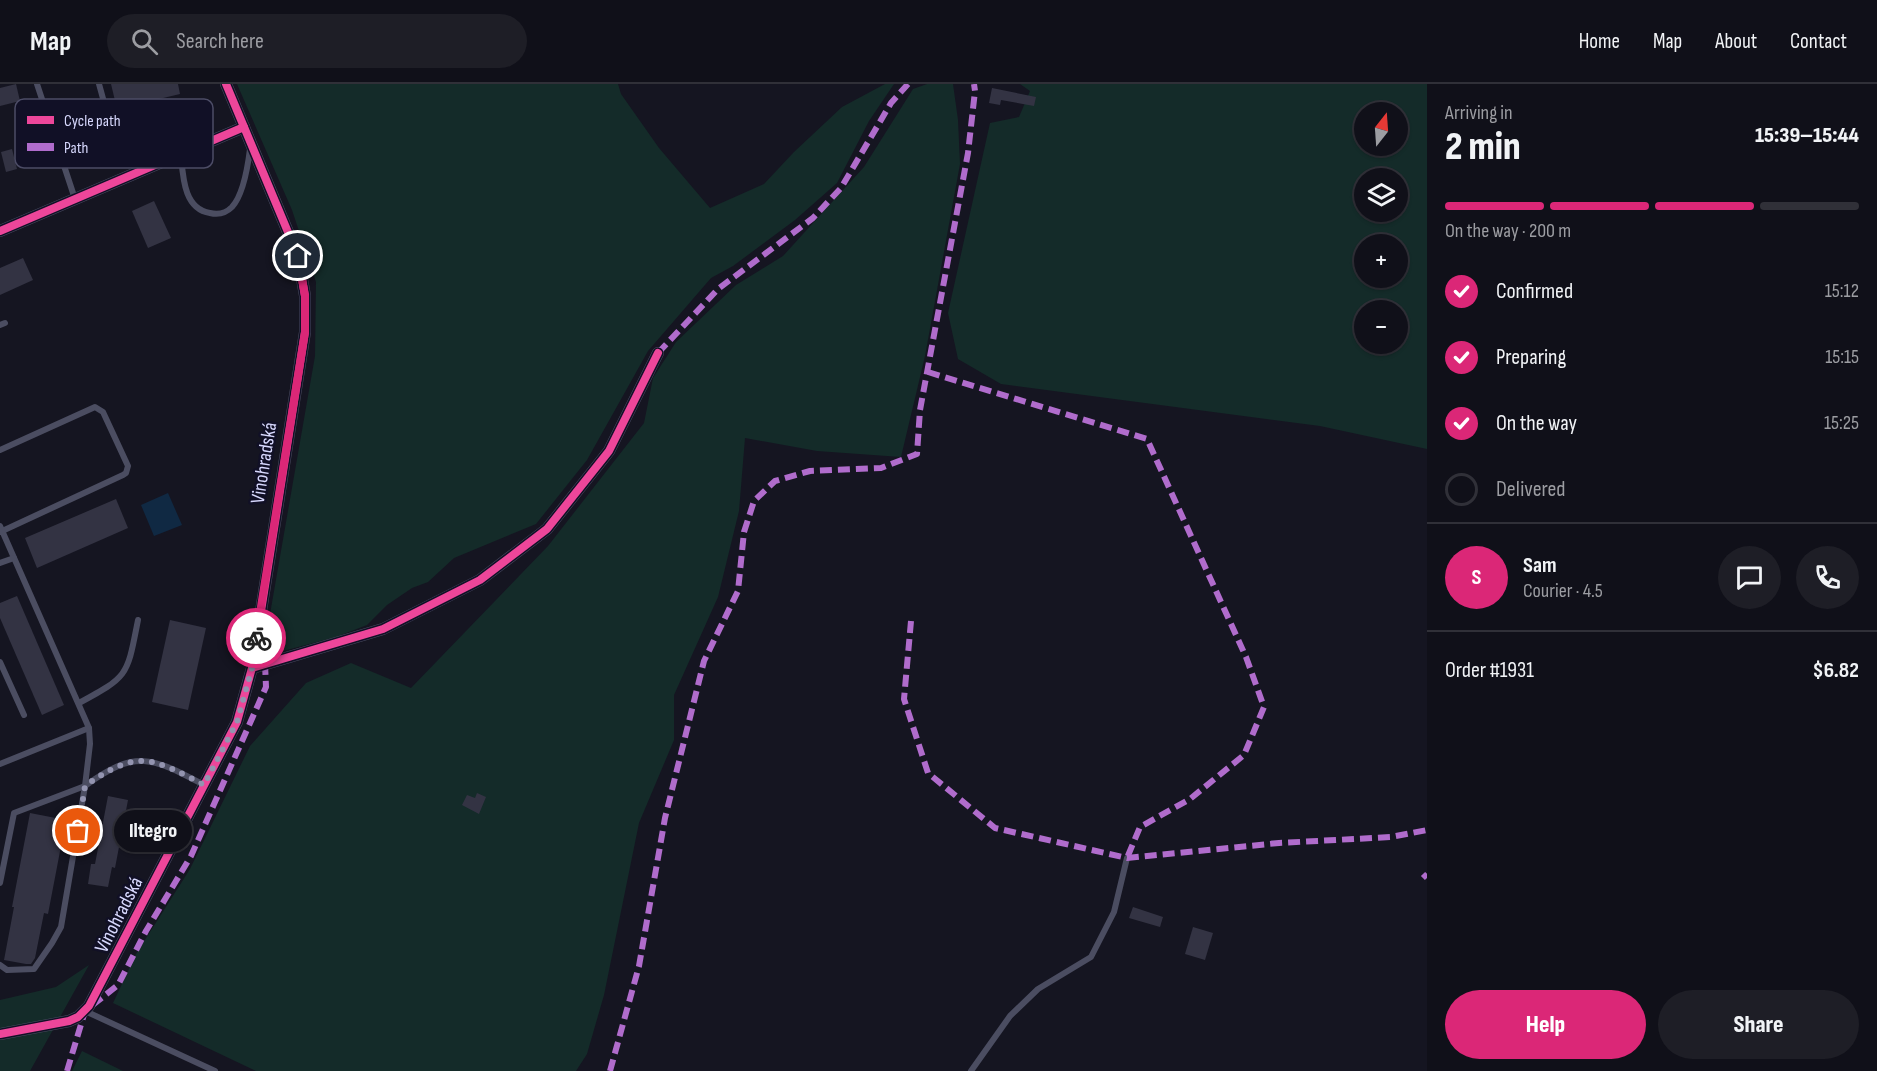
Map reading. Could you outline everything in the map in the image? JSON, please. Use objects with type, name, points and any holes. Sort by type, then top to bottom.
[{"type":"street","name":"Vinohradská","points":[[85,1011],[97,994],[237,722],[252,668],[305,323],[305,296],[298,256],[226,84]]},
{"type":"street","points":[[213,141],[244,127]]},
{"type":"street","points":[[0,231],[152,168]]},
{"type":"street","points":[[252,668],[383,628],[480,580],[548,529],[609,451],[658,353]]},
{"type":"street","points":[[0,1034],[62,1023],[78,1017],[85,1011]]},
{"type":"lane","points":[[37,84],[42,99]]},
{"type":"lane","points":[[99,84],[103,99]]},
{"type":"lane","points":[[182,168],[189,198],[195,206],[204,212],[223,213],[232,208],[237,199],[247,170],[251,144]]},
{"type":"lane","points":[[65,168],[75,200]]},
{"type":"lane","points":[[0,450],[91,407],[97,407],[103,412],[128,466],[123,476],[1,530],[79,703],[89,728],[90,744],[85,786],[59,932],[34,969],[7,970],[0,965]]},
{"type":"lane","points":[[0,563],[14,558]]},
{"type":"lane","points":[[79,703],[113,683],[124,672],[129,664],[138,621]]},
{"type":"lane","points":[[0,662],[24,715]]},
{"type":"lane","points":[[0,764],[89,728]]},
{"type":"lane","points":[[0,882],[14,813],[85,786],[116,766],[135,760],[165,765],[204,785]]},
{"type":"lane","points":[[971,1071],[1010,1016],[1038,989],[1091,957],[1114,912],[1127,858]]},
{"type":"lane","points":[[85,1011],[215,1071]]},
{"type":"green space","points":[[237,84],[618,84],[621,94],[659,148],[710,208],[764,184],[842,107],[885,84],[894,84],[869,121],[837,183],[795,220],[733,266],[711,278],[648,351],[587,460],[536,524],[454,558],[428,582],[412,588],[387,605],[367,625],[336,637],[279,652],[266,637],[315,356],[316,282],[292,210]]},
{"type":"green space","points":[[927,84],[953,84],[958,120],[960,164],[925,356],[901,457],[817,451],[745,438],[739,511],[718,597],[674,695],[674,740],[639,823],[604,995],[587,1054],[576,1071],[256,1071],[113,1003],[136,954],[190,869],[250,746],[306,683],[351,663],[411,688],[548,546],[644,423],[653,378],[676,342],[736,285],[783,256],[864,167],[913,89]]},
{"type":"green space","points":[[1020,84],[1427,84],[1427,449],[1320,426],[1001,384],[958,359],[948,313],[990,123],[1019,117],[1030,91]]},
{"type":"green space","points":[[89,965],[30,1071],[0,1071],[0,1000],[56,987]]},
{"type":"green space","points":[[82,1051],[123,1071],[72,1071]]},
{"type":"water","points":[[168,493],[182,525],[154,536],[141,505]]},
{"type":"building","points":[[16,84],[20,99],[0,106],[0,88]]},
{"type":"building","points":[[111,84],[178,84],[180,94],[159,99],[115,99]]},
{"type":"building","points":[[992,88],[1036,97],[1034,106],[1001,100],[1000,105],[989,103]]},
{"type":"building","points":[[12,149],[17,169],[6,172],[1,152]]},
{"type":"building","points":[[154,201],[171,238],[148,248],[132,211]]},
{"type":"building","points":[[23,258],[33,280],[0,295],[0,268]]},
{"type":"building","points":[[116,499],[128,528],[37,568],[25,538]]},
{"type":"building","points":[[17,596],[64,705],[42,715],[0,618],[0,603]]},
{"type":"building","points":[[170,620],[206,628],[188,710],[152,702]]},
{"type":"building","points":[[477,793],[486,797],[479,814],[462,805],[467,795],[475,798]]},
{"type":"building","points":[[108,796],[128,800],[115,868],[112,867],[108,887],[88,884],[91,864],[95,864]]},
{"type":"building","points":[[30,813],[66,820],[48,914],[44,913],[35,958],[31,964],[26,964],[4,960]]},
{"type":"building","points":[[1133,907],[1163,917],[1160,927],[1129,918]]},
{"type":"building","points":[[1193,927],[1213,933],[1205,960],[1185,954]]},
{"type":"marked path","points":[[658,353],[718,289],[813,218],[841,188],[891,103],[908,84]]},
{"type":"marked path","points":[[610,1071],[639,966],[665,818],[704,661],[738,591],[744,532],[754,501],[775,481],[810,471],[881,468],[917,454],[920,410],[968,153],[974,84]]},
{"type":"marked path","points":[[928,372],[1147,439],[1246,657],[1264,707],[1244,755],[1190,799],[1140,827],[1127,858]]},
{"type":"marked path","points":[[911,621],[904,699],[928,773],[995,828],[1127,858],[1279,843],[1391,837],[1427,830]]},
{"type":"marked path","points":[[67,1071],[85,1011],[118,985],[146,931],[191,856],[266,687],[265,664]]},
{"type":"marked path","points":[[1423,874],[1427,878]]},
{"type":"cycle path","points":[[0,1034],[69,1021],[78,1017],[89,1006],[237,722],[252,668],[305,332],[305,296],[298,256],[226,84]]},
{"type":"cycle path","points":[[213,140],[244,127]]},
{"type":"cycle path","points":[[0,231],[148,168]]},
{"type":"cycle path","points":[[252,668],[383,629],[480,580],[547,529],[609,451],[658,353]]},
{"type":"way so far","points":[[78,831],[85,786],[121,764],[135,760],[156,763],[204,785],[237,722],[252,668],[256,638]]},
{"type":"place","name":"Iltegro","points":[[78,831]]},
{"type":"route","points":[[256,638],[305,332],[305,296],[298,256]]}]
